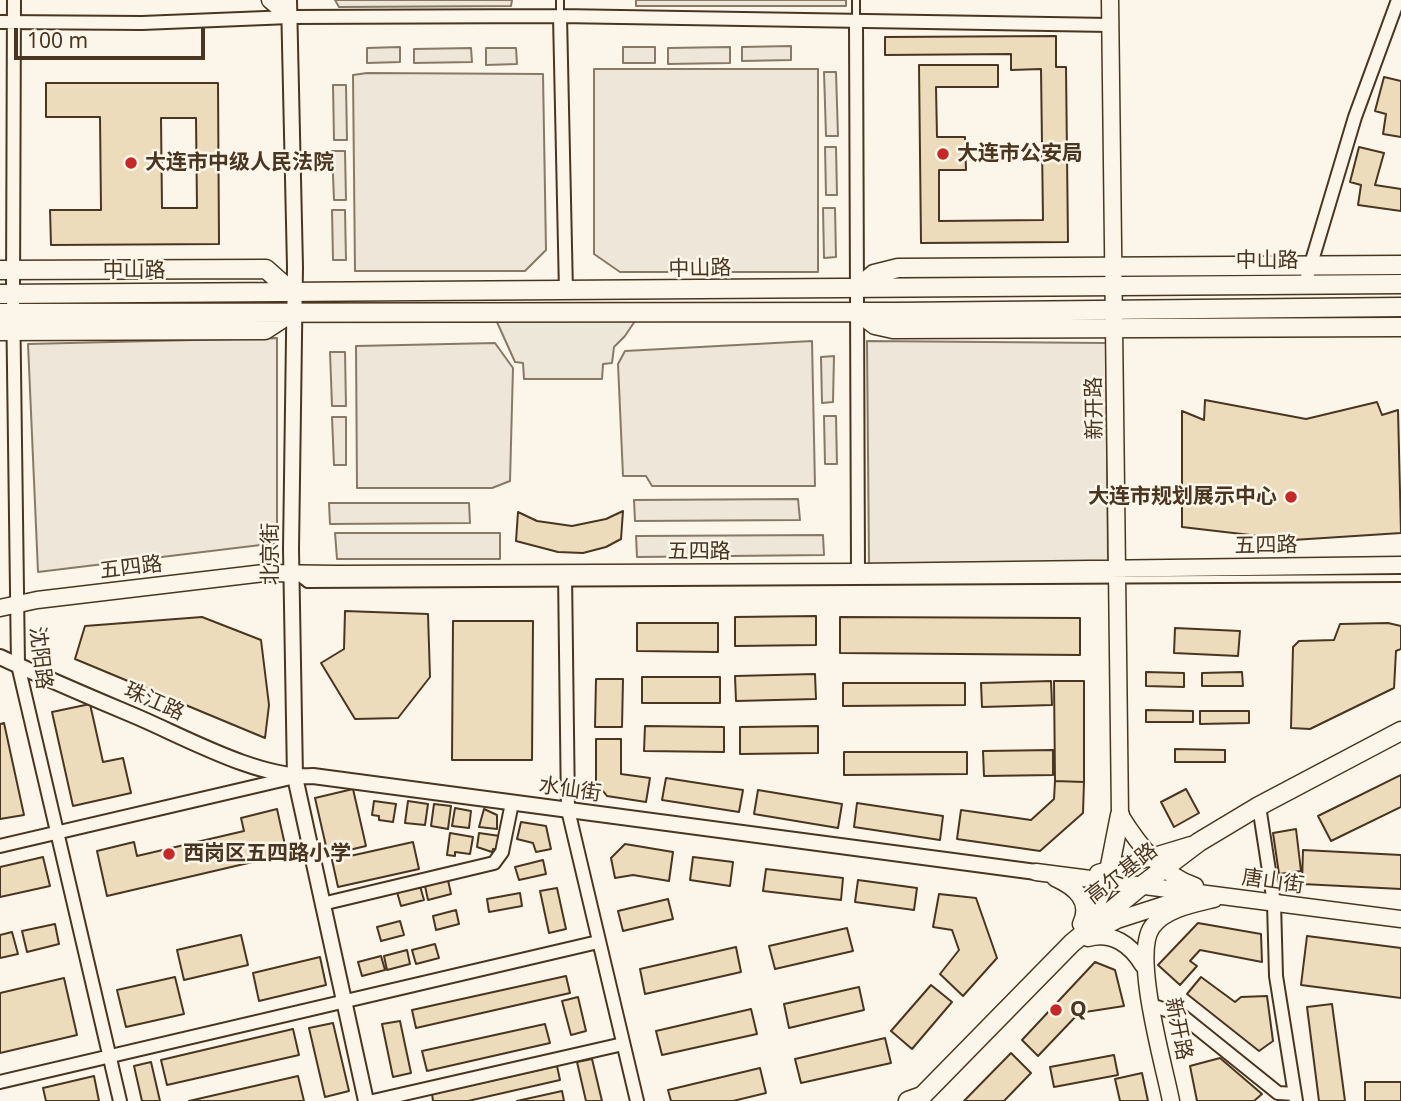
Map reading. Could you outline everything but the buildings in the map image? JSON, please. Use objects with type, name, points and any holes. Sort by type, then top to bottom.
[{"type":"main road","points":[[270,0],[289,8]]},
{"type":"main road","points":[[280,0],[289,8]]},
{"type":"main road","name":"新开路","points":[[1110,0],[1120,815]]},
{"type":"main road","points":[[859,287],[874,274],[898,268],[1113,275],[1307,276],[1401,265]]},
{"type":"main road","points":[[7,270],[266,270],[295,303],[265,330],[7,322]]},
{"type":"main road","name":"中山路","points":[[1307,276],[1401,284]]},
{"type":"main road","name":"中山路","points":[[7,322],[295,303],[322,293],[834,290],[859,287]]},
{"type":"main road","name":"中山路","points":[[7,294],[295,303],[858,312]]},
{"type":"main road","points":[[858,312],[875,325],[893,328],[1280,309],[1401,307]]},
{"type":"main road","points":[[1218,327],[1280,309]]},
{"type":"main road","points":[[1114,319],[1218,327],[1401,327]]},
{"type":"main road","name":"五四路","points":[[8,606],[292,571],[565,579],[858,572],[1118,576],[1401,565]]},
{"type":"main road","name":"高尔基路","points":[[918,1099],[1072,943],[1140,886],[1158,864],[1259,806],[1401,731]]},
{"type":"main road","points":[[1120,815],[1147,843],[1161,848],[1199,842]]},
{"type":"main road","points":[[1120,815],[1158,864],[1179,881],[1227,897]]},
{"type":"main road","points":[[1072,943],[1096,907],[1109,875],[1120,815]]},
{"type":"main road","points":[[1109,875],[1158,864]]},
{"type":"main road","points":[[1036,872],[1070,885],[1082,896],[1084,918],[1072,943]]},
{"type":"main road","name":"水仙街","points":[[1036,872],[1109,875],[1140,886]]},
{"type":"main road","name":"唐山街","points":[[1140,886],[1401,919]]},
{"type":"main road","points":[[1072,943],[1117,920],[1154,907],[1181,900],[1227,897]]},
{"type":"main road","points":[[1143,965],[1146,939],[1158,920],[1189,905],[1227,897]]},
{"type":"main road","points":[[1072,943],[1094,936],[1116,939],[1134,949],[1143,965]]},
{"type":"main road","name":"新开路","points":[[1143,965],[1171,1101]]},
{"type":"street","name":"沈阳路","points":[[14,0],[7,22],[8,606],[18,665],[120,1101]]},
{"type":"street","points":[[1307,276],[1355,117],[1398,0]]},
{"type":"street","points":[[7,22],[142,23],[289,8],[856,23],[1110,25]]},
{"type":"street","name":"北京街","points":[[289,8],[295,267],[292,571],[295,777],[366,1101]]},
{"type":"street","points":[[560,16],[566,292]]},
{"type":"street","points":[[856,23],[858,572]]},
{"type":"street","points":[[295,267],[322,293]]},
{"type":"street","points":[[265,330],[294,342]]},
{"type":"street","points":[[565,579],[568,810],[637,1101]]},
{"type":"street","name":"珠江路","points":[[0,657],[182,737],[239,760],[295,777]]},
{"type":"street","name":"水仙街","points":[[0,846],[295,777],[313,776],[1036,872]]},
{"type":"street","points":[[322,904],[494,863],[502,852],[512,803]]},
{"type":"street","points":[[1152,1005],[1181,1015],[1278,1093],[1296,1098],[1276,976],[1274,904],[1259,806]]},
{"type":"street","points":[[0,1083],[598,942]]},
{"type":"street","points":[[373,1101],[623,1044]]},
{"type":"lane","points":[[560,0],[560,16]]},
{"type":"lane","points":[[856,0],[856,23]]},
{"type":"lane","points":[[565,579],[1118,576],[1401,578]]},
{"type":"shaded area","points":[[335,0],[512,0],[511,6],[339,7]]},
{"type":"shaded area","points":[[636,0],[846,0],[846,6],[636,6]]},
{"type":"shaded area","points":[[791,46],[791,60],[742,61],[742,47]]},
{"type":"shaded area","points":[[400,47],[400,62],[367,63],[367,48]]},
{"type":"shaded area","points":[[623,47],[655,47],[655,63],[623,63]]},
{"type":"shaded area","points":[[730,47],[730,63],[668,64],[668,48]]},
{"type":"shaded area","points":[[471,48],[472,62],[414,63],[414,49]]},
{"type":"shaded area","points":[[486,48],[516,48],[517,64],[486,65]]},
{"type":"shaded area","points":[[594,69],[818,69],[818,272],[620,272],[594,254]]},
{"type":"shaded area","points":[[824,72],[836,72],[838,136],[826,136]]},
{"type":"shaded area","points":[[543,74],[546,250],[525,271],[355,271],[353,75]]},
{"type":"shaded area","points":[[333,85],[346,85],[347,140],[334,140]]},
{"type":"shaded area","points":[[825,147],[836,147],[837,195],[826,195]]},
{"type":"shaded area","points":[[332,151],[345,151],[346,200],[334,200]]},
{"type":"shaded area","points":[[823,208],[835,208],[836,257],[824,258]]},
{"type":"shaded area","points":[[332,210],[345,210],[346,260],[333,260]]},
{"type":"shaded area","points":[[492,311],[641,312],[614,347],[612,363],[603,364],[602,379],[524,379],[523,363],[515,362]]},
{"type":"shaded area","points":[[277,338],[277,543],[38,572],[28,344]]},
{"type":"shaded area","points":[[812,341],[815,486],[652,486],[646,476],[623,476],[618,364],[625,351]]},
{"type":"shaded area","points":[[867,341],[1106,343],[1108,564],[869,564]]},
{"type":"shaded area","points":[[495,343],[513,368],[510,481],[492,488],[357,488],[356,346]]},
{"type":"shaded area","points":[[330,352],[345,352],[346,406],[332,406]]},
{"type":"shaded area","points":[[834,356],[833,402],[822,403],[821,357]]},
{"type":"shaded area","points":[[824,416],[836,416],[837,464],[825,464]]},
{"type":"shaded area","points":[[332,417],[346,417],[346,465],[334,465]]},
{"type":"shaded area","points":[[798,499],[800,520],[635,521],[634,500]]},
{"type":"shaded area","points":[[329,503],[469,503],[470,523],[330,524]]},
{"type":"shaded area","points":[[335,533],[500,533],[500,559],[337,559]]},
{"type":"shaded area","points":[[823,535],[824,555],[637,557],[636,536]]},
{"type":"place","name":"大连市公安局","points":[[943,154]]},
{"type":"place","name":"大连市中级人民法院","points":[[131,163]]},
{"type":"place","name":"大连市规划展示中心","points":[[1291,497]]},
{"type":"place","name":"西岗区五四路小学","points":[[169,854]]},
{"type":"place","name":"Q","points":[[1056,1010]]}]
